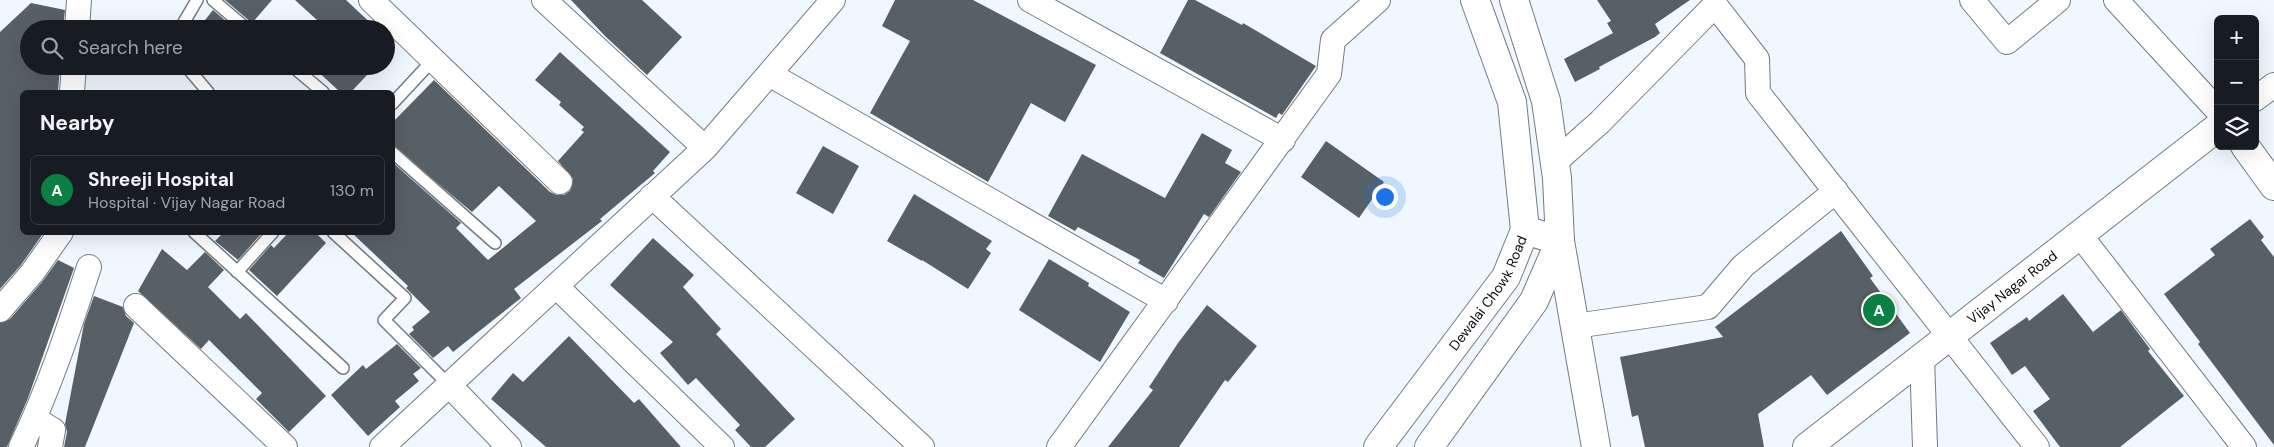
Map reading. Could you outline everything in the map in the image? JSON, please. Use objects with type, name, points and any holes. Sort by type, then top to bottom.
[{"type":"main road","name":"Dewalai Chowk Road","points":[[1378,447],[1506,277],[1525,230],[1512,102],[1474,0]]},
{"type":"main road","points":[[1514,0],[1546,101],[1555,162],[1560,241],[1596,447]]},
{"type":"main road","name":"Vijay Nagar Road","points":[[1807,447],[2214,130]]},
{"type":"main road","points":[[2248,150],[2274,186]]},
{"type":"main road","points":[[1525,230],[1560,241]]},
{"type":"main road","points":[[1429,447],[1534,301],[1560,241]]},
{"type":"street","points":[[78,20],[79,0]]},
{"type":"street","points":[[371,0],[392,20]]},
{"type":"street","points":[[544,0],[705,148]]},
{"type":"street","points":[[382,447],[705,148],[833,0]]},
{"type":"street","points":[[1030,0],[1284,140]]},
{"type":"street","points":[[1059,447],[1284,140],[1329,74],[1332,40],[1378,0]]},
{"type":"street","points":[[1972,0],[2007,42],[2058,0]]},
{"type":"street","points":[[2116,0],[2214,107]]},
{"type":"street","points":[[1555,162],[1600,122],[1715,5],[1757,59],[1758,93],[1951,335],[2037,447]]},
{"type":"street","points":[[395,23],[560,182]]},
{"type":"street","points":[[769,74],[1166,301]]},
{"type":"street","points":[[72,90],[73,75]]},
{"type":"street","points":[[2259,96],[2274,85]]},
{"type":"street","points":[[1575,326],[1708,306],[1743,266],[1836,191]]},
{"type":"street","points":[[652,196],[922,447]]},
{"type":"street","points":[[0,310],[32,273],[58,235]]},
{"type":"street","points":[[2080,235],[2244,447]]},
{"type":"street","points":[[21,447],[35,419],[60,354],[89,267]]},
{"type":"street","points":[[556,286],[722,447]]},
{"type":"street","points":[[136,306],[285,447]]},
{"type":"street","points":[[1922,357],[1925,447]]},
{"type":"street","points":[[449,385],[508,447]]},
{"type":"street","points":[[35,419],[53,430],[50,447]]},
{"type":"lane","points":[[185,20],[197,0]]},
{"type":"lane","points":[[213,0],[236,20]]},
{"type":"lane","points":[[395,101],[433,60]]},
{"type":"lane","points":[[194,75],[206,90]]},
{"type":"lane","points":[[303,75],[321,90]]},
{"type":"lane","points":[[395,155],[495,243]]},
{"type":"lane","points":[[197,235],[343,368]]},
{"type":"lane","points":[[236,272],[270,235]]},
{"type":"lane","points":[[336,235],[405,298],[384,320],[449,385]]},
{"type":"building","points":[[225,0],[272,0],[255,20],[248,20]]},
{"type":"building","points":[[295,0],[346,0],[367,20],[317,20]]},
{"type":"building","points":[[571,0],[642,0],[682,37],[647,75],[605,36]]},
{"type":"building","points":[[895,0],[973,0],[1096,65],[1065,122],[1031,103],[988,182],[870,113],[910,41],[882,26]]},
{"type":"building","points":[[1188,0],[1195,0],[1242,25],[1243,23],[1316,66],[1282,115],[1279,113],[1276,118],[1160,53]]},
{"type":"building","points":[[1597,0],[1690,0],[1655,24],[1660,33],[1655,37],[1575,82],[1564,59],[1613,33],[1607,23],[1611,21]]},
{"type":"building","points":[[31,3],[65,10],[64,20],[20,20],[20,75],[59,75],[58,90],[20,90],[20,235],[42,235],[21,265],[0,289],[0,32]]},
{"type":"building","points":[[213,10],[225,20],[205,20]]},
{"type":"building","points":[[560,52],[670,152],[653,171],[655,173],[600,219],[602,221],[514,289],[521,298],[453,352],[448,346],[433,358],[409,334],[414,330],[412,327],[430,312],[406,288],[408,286],[354,235],[395,235],[395,165],[461,223],[456,228],[488,260],[536,221],[499,186],[472,212],[395,148],[395,120],[434,80],[550,192],[564,195],[570,191],[573,179],[558,161],[584,132],[581,130],[584,127],[559,105],[561,102],[535,80]]},
{"type":"building","points":[[322,75],[367,75],[353,90],[338,90]]},
{"type":"building","points":[[1202,133],[1232,150],[1225,163],[1241,172],[1209,217],[1204,214],[1164,278],[1138,263],[1140,260],[1078,227],[1075,231],[1048,216],[1082,154],[1165,198]]},
{"type":"building","points":[[1326,141],[1384,182],[1359,218],[1301,177]]},
{"type":"building","points":[[823,146],[859,166],[833,214],[796,193]]},
{"type":"building","points":[[914,194],[992,241],[986,249],[991,253],[968,289],[887,241]]},
{"type":"building","points":[[2250,219],[2264,237],[2261,240],[2274,257],[2274,445],[2198,344],[2200,342],[2164,294],[2215,255],[2210,249]]},
{"type":"building","points":[[1841,231],[1873,276],[1870,278],[1910,333],[1827,395],[1811,375],[1758,414],[1764,447],[1645,447],[1638,415],[1632,417],[1620,357],[1723,337],[1715,327]]},
{"type":"building","points":[[221,235],[260,235],[238,260],[215,241]]},
{"type":"building","points":[[286,235],[318,235],[326,243],[277,296],[249,270],[271,245],[274,248]]},
{"type":"building","points":[[653,238],[694,275],[683,287],[721,329],[716,334],[795,419],[765,447],[751,447],[735,430],[740,425],[696,378],[688,385],[660,353],[673,342],[610,285]]},
{"type":"building","points":[[162,249],[187,270],[205,252],[224,270],[208,287],[240,319],[246,313],[326,396],[289,432],[256,399],[262,393],[209,340],[201,349],[138,291]]},
{"type":"building","points":[[1049,259],[1089,283],[1088,286],[1130,312],[1100,362],[1019,310]]},
{"type":"building","points":[[58,260],[74,268],[28,398],[7,447],[0,447],[0,323],[10,319]]},
{"type":"building","points":[[2063,294],[2093,332],[2121,310],[2150,349],[2148,351],[2184,396],[2120,447],[2060,447],[2033,411],[2050,399],[2025,366],[2012,375],[1990,343],[2027,317],[2029,321]]},
{"type":"building","points":[[94,296],[123,307],[126,316],[134,323],[85,447],[64,447],[67,432],[65,424],[84,324]]},
{"type":"building","points":[[1207,305],[1257,346],[1228,382],[1225,380],[1179,447],[1108,447],[1153,390],[1149,387],[1178,343]]},
{"type":"building","points":[[569,336],[634,403],[639,399],[681,447],[546,447],[491,399],[513,373],[523,382]]},
{"type":"building","points":[[397,344],[421,368],[413,374],[419,381],[395,401],[400,407],[368,436],[331,395],[363,365],[366,369]]},
{"type":"place","name":"Shreeji Hospital","points":[[1879,310]]}]
